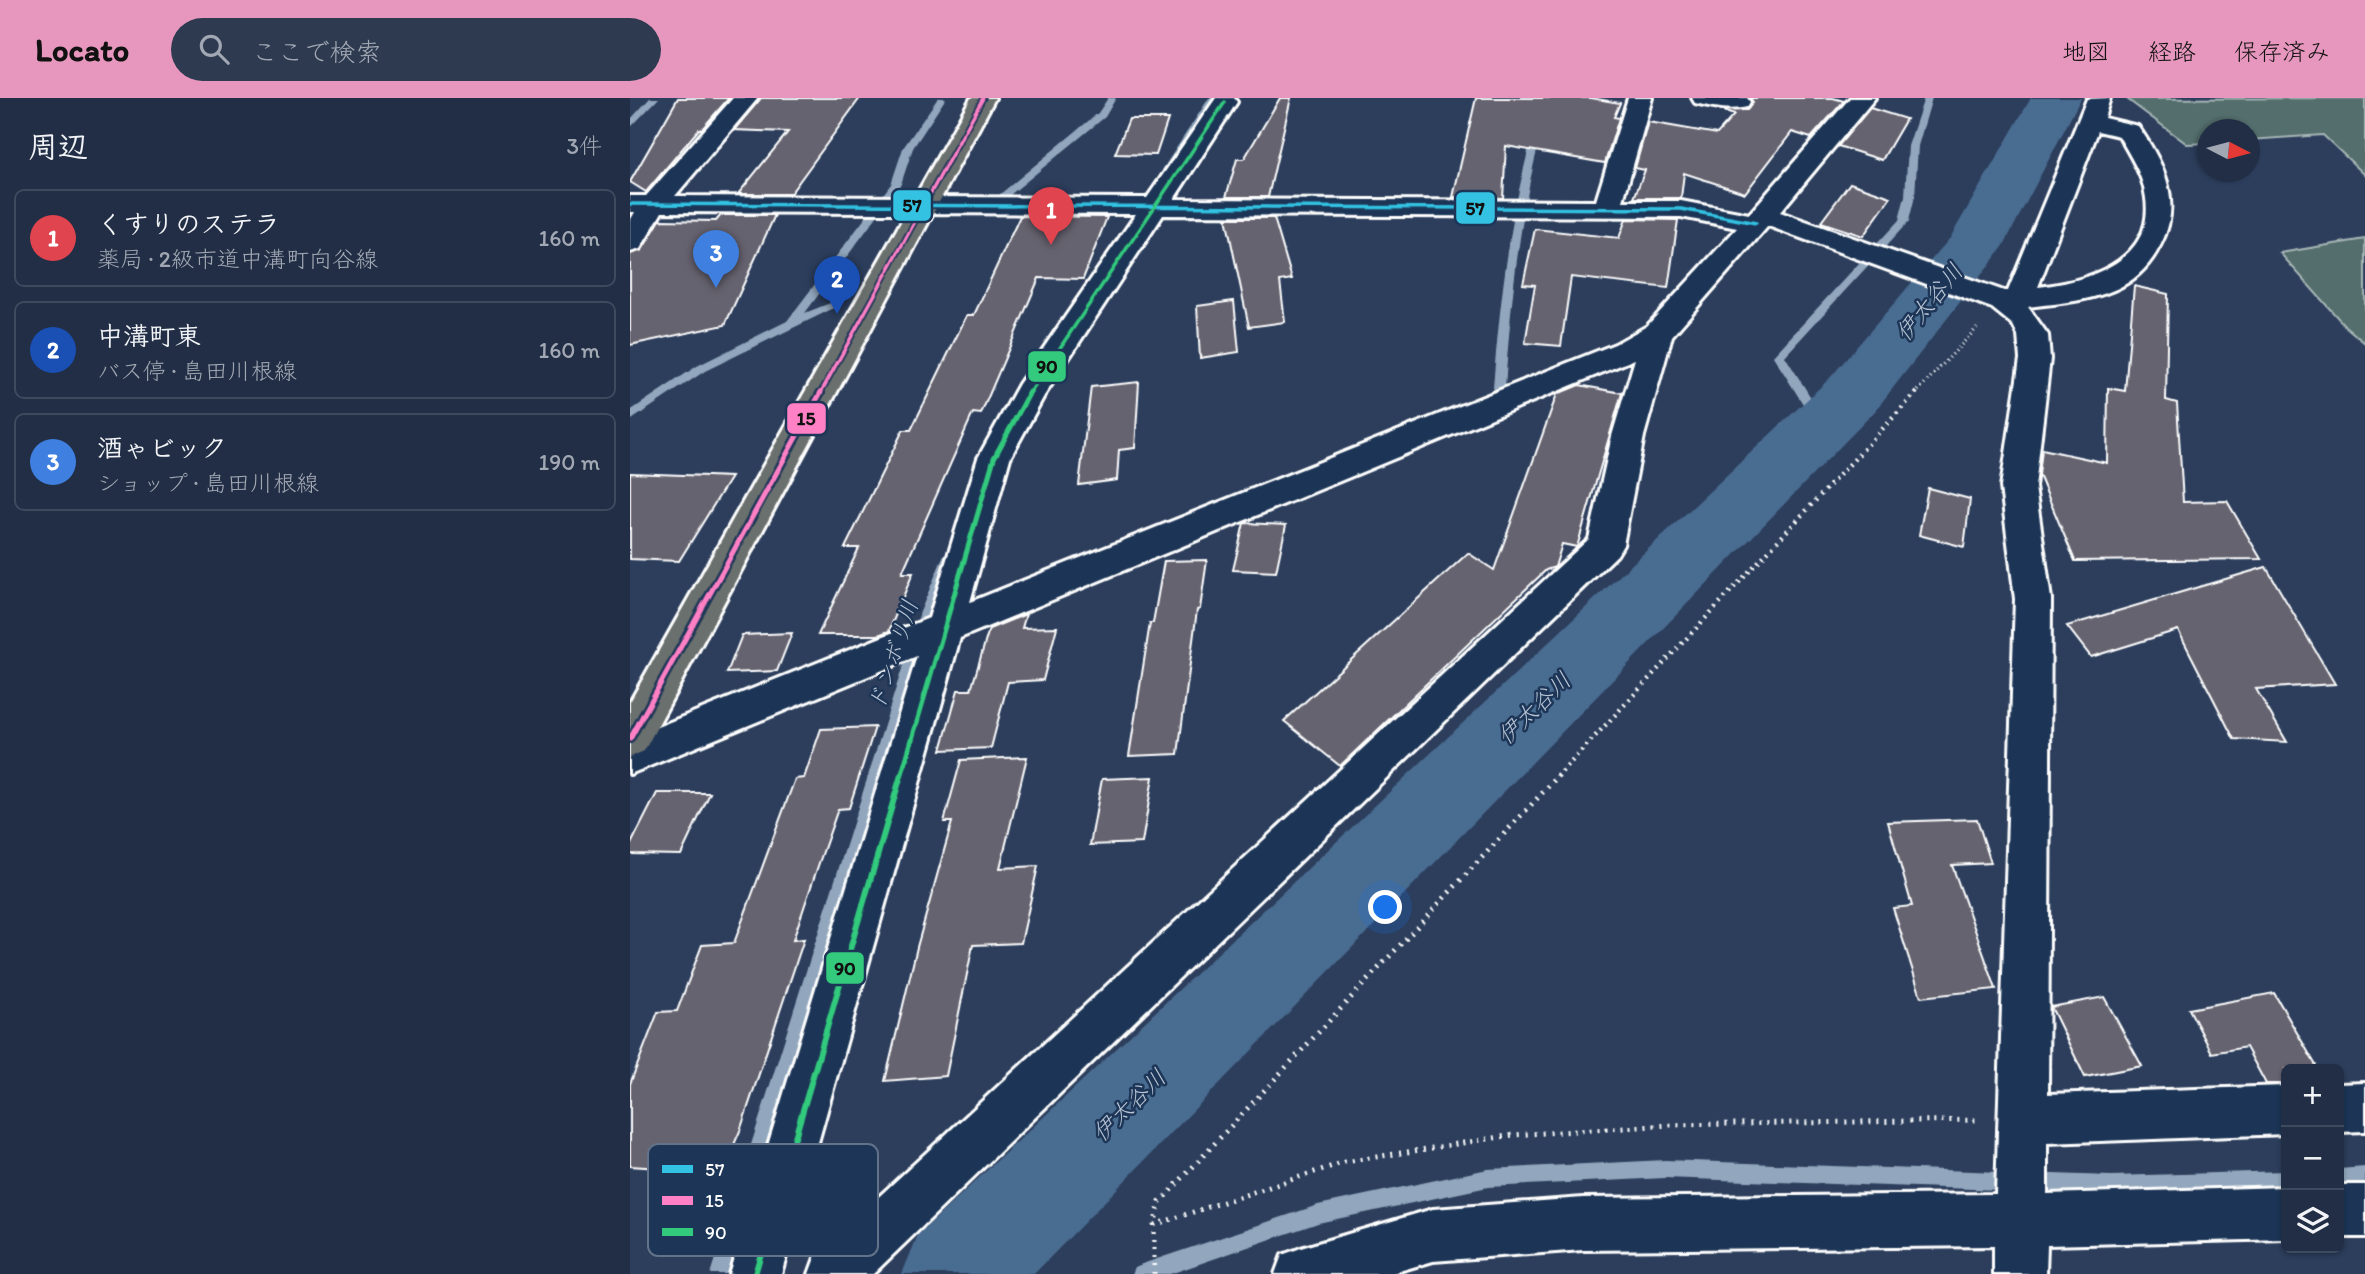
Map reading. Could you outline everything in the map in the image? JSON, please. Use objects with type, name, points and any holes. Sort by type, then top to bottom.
[{"type":"main road","points":[[630,739],[983,98]]},
{"type":"street","points":[[630,243],[641,204],[746,98]]},
{"type":"street","points":[[1607,209],[1640,98]]},
{"type":"street","points":[[1704,98],[1738,102]]},
{"type":"street","points":[[630,756],[1626,351],[1658,333],[1863,98]]},
{"type":"street","points":[[793,1144],[941,631],[994,458],[1030,392],[1226,102]]},
{"type":"street","points":[[641,204],[1681,209],[1759,219],[2005,299],[2049,297],[2094,287],[2129,270],[2152,237],[2159,217],[2155,181],[2129,131],[2094,110],[2027,274],[2005,299]]},
{"type":"street","points":[[2005,299],[2024,319],[2033,335],[2035,359],[2018,487],[2033,599],[2020,1274]]},
{"type":"street","points":[[878,1233],[1605,545],[1628,436],[1658,333]]},
{"type":"street","points":[[2344,1108],[2365,1107]]},
{"type":"street","points":[[2024,1119],[2281,1110]]},
{"type":"street","points":[[2344,1211],[2365,1211]]},
{"type":"street","points":[[1301,1274],[1433,1235],[1583,1224],[2021,1220],[2281,1213]]},
{"type":"street","points":[[755,1274],[760,1256]]},
{"type":"street","points":[[835,1274],[854,1256]]},
{"type":"path","points":[[1154,1274],[1154,1225],[1160,1202],[2005,299]]},
{"type":"path","points":[[1154,1225],[1345,1162],[1513,1135],[1671,1125],[2024,1119]]},
{"type":"green space","points":[[2365,98],[2365,175],[2323,135],[2260,139],[2260,119],[2197,119],[2197,144],[2187,144],[2127,99]]},
{"type":"green space","points":[[2365,239],[2365,343],[2345,326],[2280,253]]},
{"type":"building","points":[[678,98],[729,98],[646,192],[630,182]]},
{"type":"building","points":[[761,98],[860,98],[790,194],[738,194],[788,132],[734,130]]},
{"type":"building","points":[[1280,98],[1291,98],[1268,197],[1226,197],[1237,159],[1244,159]]},
{"type":"building","points":[[1476,98],[1591,98],[1620,103],[1614,117],[1619,118],[1605,163],[1506,146],[1503,198],[1453,197]]},
{"type":"building","points":[[1750,98],[1833,98],[1844,101],[1811,138],[1792,132],[1745,193],[1684,173],[1681,198],[1634,198],[1645,170],[1635,168],[1648,122],[1717,134],[1734,115],[1720,110],[1747,110],[1753,102]]},
{"type":"building","points":[[1870,108],[1906,119],[1882,160],[1838,146]]},
{"type":"building","points":[[1129,119],[1168,119],[1156,155],[1115,154]]},
{"type":"building","points":[[1850,183],[1891,197],[1863,236],[1821,222]]},
{"type":"building","points":[[721,215],[775,215],[725,325],[630,345],[630,254],[642,250],[660,220],[716,221]]},
{"type":"building","points":[[1020,216],[1107,217],[1083,279],[1039,278],[981,414],[973,413],[902,573],[913,573],[889,631],[878,635],[818,635],[859,548],[845,548],[903,430],[911,430],[967,315],[974,315]]},
{"type":"building","points":[[1226,218],[1274,218],[1292,279],[1280,281],[1285,322],[1249,327]]},
{"type":"building","points":[[1626,219],[1678,220],[1668,288],[1571,277],[1561,346],[1525,343],[1535,285],[1523,284],[1535,229],[1619,238]]},
{"type":"building","points":[[2134,286],[2168,294],[2166,400],[2177,403],[2183,502],[2227,501],[2261,559],[2075,561],[2039,475],[2042,449],[2107,463],[2108,388],[2125,391]]},
{"type":"building","points":[[1234,301],[1239,352],[1200,358],[1197,306]]},
{"type":"building","points":[[1139,382],[1135,448],[1119,450],[1117,480],[1079,485],[1091,387]]},
{"type":"building","points":[[1579,385],[1622,393],[1577,547],[1562,544],[1555,567],[1546,570],[1340,766],[1284,721],[1468,553],[1494,570],[1557,394]]},
{"type":"building","points":[[630,473],[731,477],[679,561],[630,559]]},
{"type":"building","points":[[1928,488],[1970,499],[1964,547],[1919,535]]},
{"type":"building","points":[[1244,523],[1286,525],[1276,572],[1233,570]]},
{"type":"building","points":[[1207,560],[1200,609],[1197,610],[1178,754],[1129,756],[1150,623],[1153,623],[1164,561]]},
{"type":"building","points":[[2266,567],[2335,684],[2256,689],[2287,742],[2234,739],[2178,630],[2091,657],[2067,626]]},
{"type":"building","points":[[1026,614],[1022,628],[1057,627],[1043,680],[1008,682],[991,748],[941,750],[958,690],[971,690],[989,629]]},
{"type":"building","points":[[792,633],[777,671],[727,673],[742,635]]},
{"type":"building","points":[[875,727],[849,808],[838,809],[793,940],[804,939],[740,1131],[734,1144],[648,1144],[648,1167],[630,1166],[630,1084],[658,1012],[677,1011],[702,945],[734,943],[795,779],[804,778],[821,729]]},
{"type":"building","points":[[1027,757],[1000,868],[1038,866],[1021,943],[973,945],[946,1076],[885,1081],[917,947],[952,822],[944,822],[961,760]]},
{"type":"building","points":[[1153,777],[1142,843],[1090,845],[1102,779]]},
{"type":"building","points":[[657,793],[710,793],[681,855],[630,854],[630,846]]},
{"type":"building","points":[[1977,819],[1991,863],[1952,865],[1996,989],[1921,997],[1893,908],[1912,906],[1888,822]]},
{"type":"building","points":[[2274,993],[2315,1064],[2281,1064],[2281,1084],[2266,1084],[2246,1047],[2212,1053],[2189,1009]]},
{"type":"building","points":[[2104,997],[2142,1066],[2085,1077],[2051,1007]]},
{"type":"waterway","points":[[630,125],[655,98]]},
{"type":"waterway","points":[[791,324],[896,184],[908,148],[942,98]]},
{"type":"waterway","points":[[1002,197],[1102,115],[1112,98]]},
{"type":"waterway","name":"ドンボリ川","points":[[1167,170],[1213,98]]},
{"type":"waterway","points":[[1499,388],[1519,205],[1536,133],[1548,98]]},
{"type":"waterway","points":[[1822,425],[1779,356],[1904,221],[1910,196],[1913,146],[1928,98]]},
{"type":"waterway","name":"伊太谷川","points":[[957,1274],[1852,395],[1974,247],[2056,98]]},
{"type":"waterway","points":[[791,324],[830,306]]},
{"type":"waterway","points":[[630,417],[652,399],[701,368],[791,324]]},
{"type":"waterway","name":"ドンボリ川","points":[[761,1144],[927,612],[949,557]]},
{"type":"waterway","points":[[1142,1274],[1318,1214],[1488,1178],[1665,1169],[2111,1185],[2281,1180]]},
{"type":"waterway","points":[[2344,1178],[2365,1176]]},
{"type":"waterway","name":"ドンボリ川","points":[[720,1274],[726,1256]]},
{"type":"transit line","name":"15","points":[[630,739],[983,98]]},
{"type":"transit line","name":"90","points":[[793,1144],[994,458],[1030,392],[1225,102]]},
{"type":"transit line","name":"57","points":[[630,204],[1681,209],[1756,223]]},
{"type":"transit line","name":"90","points":[[755,1274],[760,1256]]},
{"type":"place","name":"くすりのステラ","points":[[1051,245]]},
{"type":"place","name":"酒ゃビック","points":[[716,288]]},
{"type":"place","name":"中溝町東","points":[[837,314]]}]
